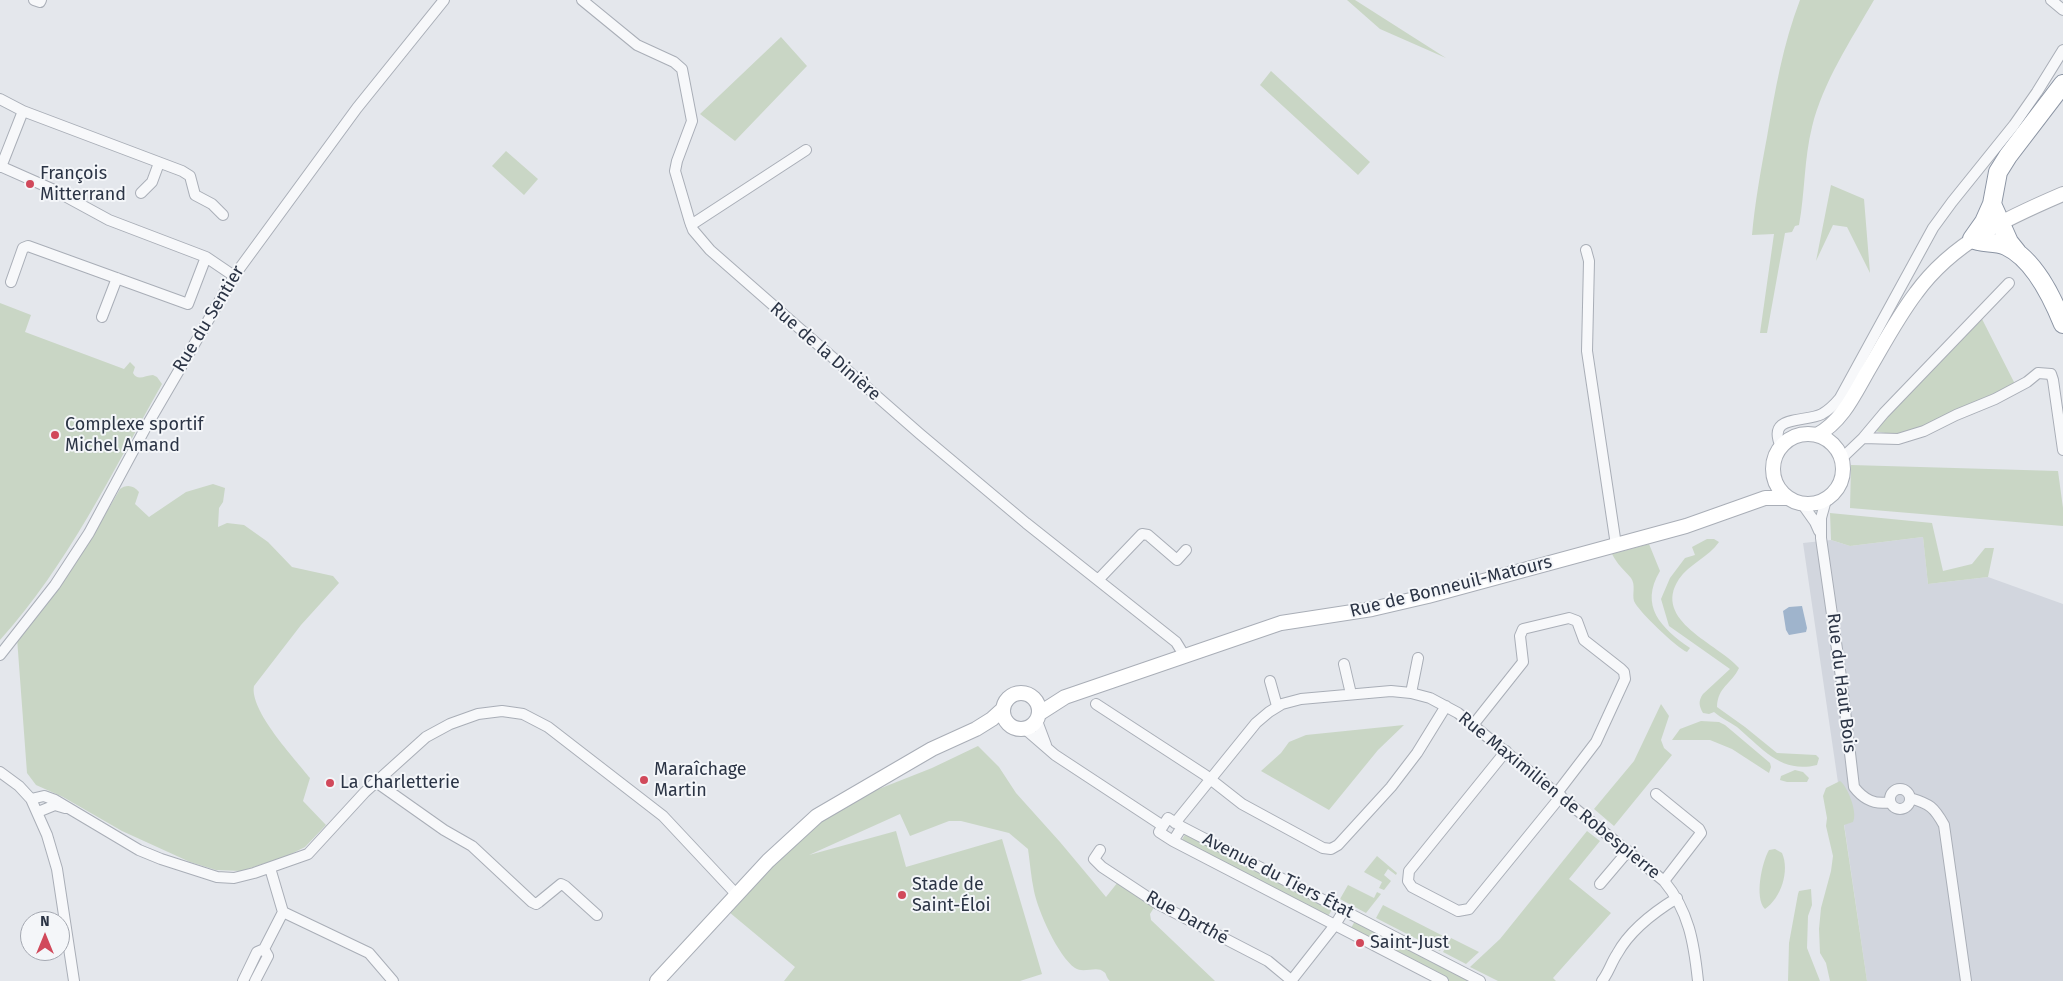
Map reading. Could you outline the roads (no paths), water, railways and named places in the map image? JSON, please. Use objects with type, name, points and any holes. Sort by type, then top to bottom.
[{"type":"highway","points":[[2020,256],[2000,244],[1979,242],[1972,239],[1984,222],[1992,204],[1998,172],[2063,84]]},
{"type":"highway","points":[[1992,204],[2009,242],[2048,292],[2063,324]]},
{"type":"main road","points":[[1817,435],[1828,430],[1847,408],[1916,292],[1942,264],[1972,239],[2000,222],[2061,195]]},
{"type":"main road","points":[[1838,454],[1826,439],[1817,435],[1797,436],[1781,447],[1776,456],[1772,475],[1775,483],[1785,498],[1803,504],[1826,500],[1835,492],[1841,482],[1842,470],[1838,454],[1837,436],[1847,408]]},
{"type":"main road","name":"Rue de Bonneuil-Matours","points":[[1752,502],[1764,490],[1772,475]]},
{"type":"main road","name":"Rue de Bonneuil-Matours","points":[[1038,717],[1065,697],[1281,623],[1386,606],[1704,520],[1765,498],[1785,498]]},
{"type":"main road","points":[[657,981],[800,829],[817,816],[932,749],[976,729],[992,719],[1003,709],[1008,699],[1015,694],[1026,694],[1034,698],[1038,704],[1038,717],[1031,726],[1025,729],[1014,728],[1008,723],[1003,709]]},
{"type":"main road","name":"Rue de Bonneuil-Matours","points":[[1034,698],[1065,697]]},
{"type":"main road","points":[[976,729],[1008,723]]},
{"type":"street","points":[[34,0],[40,2],[41,0]]},
{"type":"street","name":"Rue du Sentier","points":[[0,655],[50,592],[89,533],[146,427],[234,276],[358,107],[444,0]]},
{"type":"street","name":"Rue de la Dinière","points":[[582,0],[637,44],[674,62],[682,70],[692,121],[676,160],[675,171],[691,225],[710,250],[920,434],[1176,642],[1184,655]]},
{"type":"street","points":[[2051,0],[2063,10]]},
{"type":"street","points":[[1781,447],[1777,430],[1780,425],[1822,414],[1840,398],[1933,228],[2014,125],[2063,50]]},
{"type":"street","points":[[0,99],[23,111],[186,173],[190,176],[195,195],[212,204],[223,215]]},
{"type":"street","points":[[23,111],[1,166],[52,189],[109,220],[206,257],[234,276]]},
{"type":"street","points":[[691,225],[806,150]]},
{"type":"street","points":[[141,193],[152,182],[159,163]]},
{"type":"street","points":[[11,282],[23,248],[28,246],[188,304],[206,257]]},
{"type":"street","points":[[1586,250],[1589,261],[1587,351],[1616,545]]},
{"type":"street","points":[[102,316],[117,278]]},
{"type":"street","points":[[1838,454],[1863,438],[1884,413],[2009,283]]},
{"type":"street","points":[[1863,438],[1898,439],[1924,431],[1956,415],[1996,399],[2027,382],[2038,373],[2047,372],[2051,374],[2054,380],[2063,450]]},
{"type":"street","name":"Rue du Haut Bois","points":[[1826,500],[1821,518],[1821,538],[1854,787],[1860,795],[1871,802],[1882,804],[1890,802],[1893,807],[1902,810],[1908,806],[1910,798],[1928,803],[1937,812],[1944,825],[1966,981]]},
{"type":"street","name":"Rue du Haut Bois","points":[[1803,504],[1815,522],[1821,538]]},
{"type":"street","points":[[1098,580],[1142,534],[1148,536],[1177,560],[1186,550]]},
{"type":"street","points":[[1473,725],[1523,662],[1520,636],[1523,629],[1564,618],[1573,618],[1577,621],[1584,640],[1624,672],[1625,679],[1596,742],[1559,795],[1470,909],[1458,911],[1412,887],[1408,881],[1409,871],[1506,751]]},
{"type":"street","points":[[1411,693],[1418,658]]},
{"type":"street","points":[[1344,664],[1351,694]]},
{"type":"street","points":[[1270,681],[1277,706]]},
{"type":"street","name":"Rue Maximilien de Robespierre","points":[[1172,841],[1178,825],[1211,780],[1256,724],[1277,706],[1301,699],[1351,694],[1391,691],[1411,693],[1446,706],[1473,725],[1664,881],[1677,898],[1687,918],[1693,936],[1698,981]]},
{"type":"street","points":[[1096,704],[1211,780],[1239,802],[1323,848],[1331,849],[1338,845],[1390,787],[1417,752],[1446,706]]},
{"type":"street","points":[[31,799],[42,796],[49,797],[139,850],[161,859],[217,877],[234,878],[270,868],[308,854],[355,802],[426,737],[470,716],[491,711],[509,711],[523,714],[548,726],[663,816],[737,895]]},
{"type":"street","points":[[1038,717],[1047,749]]},
{"type":"street","points":[[1025,729],[1047,749],[1163,826]]},
{"type":"street","points":[[0,772],[19,786],[31,799],[47,835],[57,869],[74,981]]},
{"type":"street","points":[[376,782],[444,830],[477,850],[532,902],[536,904],[561,884],[597,915]]},
{"type":"street","points":[[1656,794],[1700,829],[1701,833],[1664,881]]},
{"type":"street","points":[[38,812],[55,805],[74,812]]},
{"type":"street","points":[[1172,841],[1159,832],[1168,818],[1178,825]]},
{"type":"street","name":"Avenue du Tiers État","points":[[1178,825],[1480,981]]},
{"type":"street","name":"Avenue du Tiers État","points":[[1172,841],[1443,981]]},
{"type":"street","name":"Rue Darthé","points":[[1100,850],[1094,859],[1102,867],[1158,904],[1268,961],[1291,981]]},
{"type":"street","points":[[1600,884],[1628,851]]},
{"type":"street","points":[[243,981],[257,952],[264,949],[283,912],[270,868]]},
{"type":"street","points":[[1602,981],[1617,953],[1634,932],[1655,912],[1677,898]]},
{"type":"street","points":[[1291,981],[1335,925],[1344,910]]},
{"type":"street","points":[[283,912],[369,953],[393,981]]},
{"type":"street","points":[[255,981],[268,956],[264,949]]},
{"type":"water","points":[[1802,606],[1807,628],[1806,632],[1789,635],[1786,630],[1783,611],[1789,607]]},
{"type":"place","name":"François Mitterrand","points":[[30,184]]},
{"type":"place","name":"Complexe sportif Michel Amand","points":[[55,435]]},
{"type":"place","name":"Maraîchage Martin","points":[[644,780]]},
{"type":"place","name":"La Charletterie","points":[[330,783]]},
{"type":"place","name":"Stade de Saint-Éloi","points":[[902,895]]},
{"type":"place","name":"Saint-Just","points":[[1360,943]]}]
